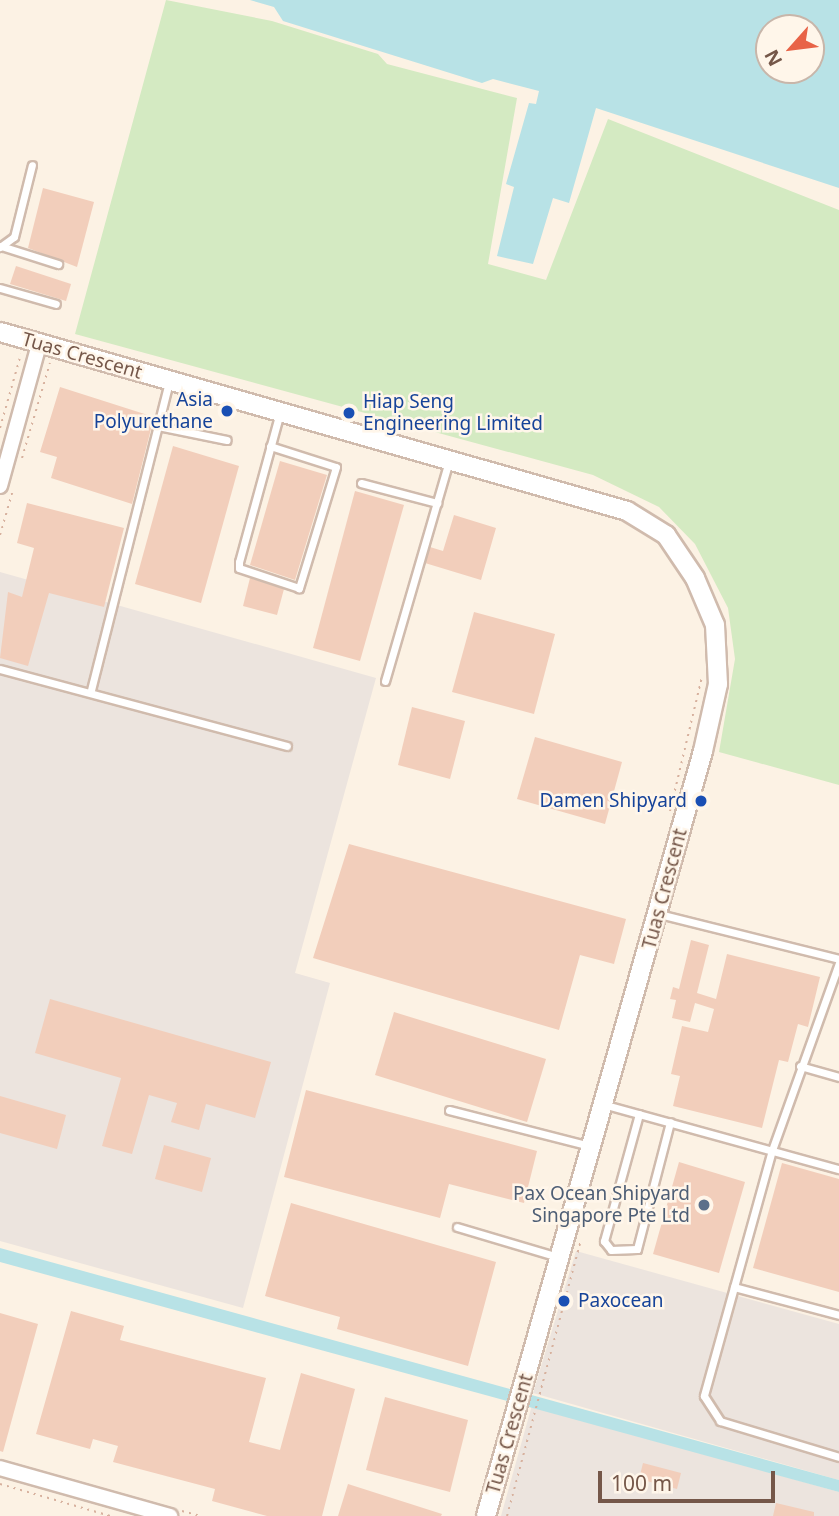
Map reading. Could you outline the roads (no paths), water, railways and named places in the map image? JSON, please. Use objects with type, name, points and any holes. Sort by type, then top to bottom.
[{"type":"street","name":"Tuas Crescent","points":[[0,332],[37,353],[273,404],[628,511],[666,535],[695,578],[715,625],[718,684],[606,1105],[486,1516]]},
{"type":"street","points":[[7,486],[37,353]]},
{"type":"street","points":[[0,1468],[133,1511],[170,1516]]},
{"type":"lane","points":[[0,246],[14,237],[32,165]]},
{"type":"lane","points":[[0,246],[58,264]]},
{"type":"lane","points":[[0,288],[56,304]]},
{"type":"lane","points":[[92,690],[169,380]]},
{"type":"lane","points":[[270,446],[336,467],[299,588],[239,568],[270,446],[273,404]]},
{"type":"lane","points":[[158,426],[227,440]]},
{"type":"lane","points":[[385,681],[450,457]]},
{"type":"lane","points":[[361,483],[437,503]]},
{"type":"lane","points":[[0,669],[92,690],[287,746]]},
{"type":"lane","points":[[658,914],[839,961],[772,1150],[704,1396],[710,1412],[720,1421],[839,1457]]},
{"type":"lane","points":[[800,1066],[839,1077]]},
{"type":"lane","points":[[606,1105],[839,1169]]},
{"type":"lane","points":[[449,1110],[594,1147]]},
{"type":"lane","points":[[639,1114],[604,1241],[611,1250],[637,1249],[670,1122]]},
{"type":"lane","points":[[457,1227],[562,1258]]},
{"type":"lane","points":[[734,1287],[839,1315]]},
{"type":"water","points":[[250,0],[839,0],[839,188],[596,108],[569,203],[553,198],[533,264],[497,256],[514,187],[506,184],[529,103],[536,104],[539,91],[493,79],[482,83],[283,21],[274,7]]},
{"type":"water","points":[[0,1248],[839,1480],[839,1492],[0,1262]]},
{"type":"place","name":"Asia Polyurethane","points":[[227,411]]},
{"type":"place","name":"Hiap Seng Engineering Limited","points":[[349,413]]},
{"type":"place","name":"Damen Shipyard","points":[[701,801]]},
{"type":"place","name":"Pax Ocean Shipyard Singapore Pte Ltd","points":[[704,1205]]},
{"type":"place","name":"Paxocean","points":[[564,1301]]}]
